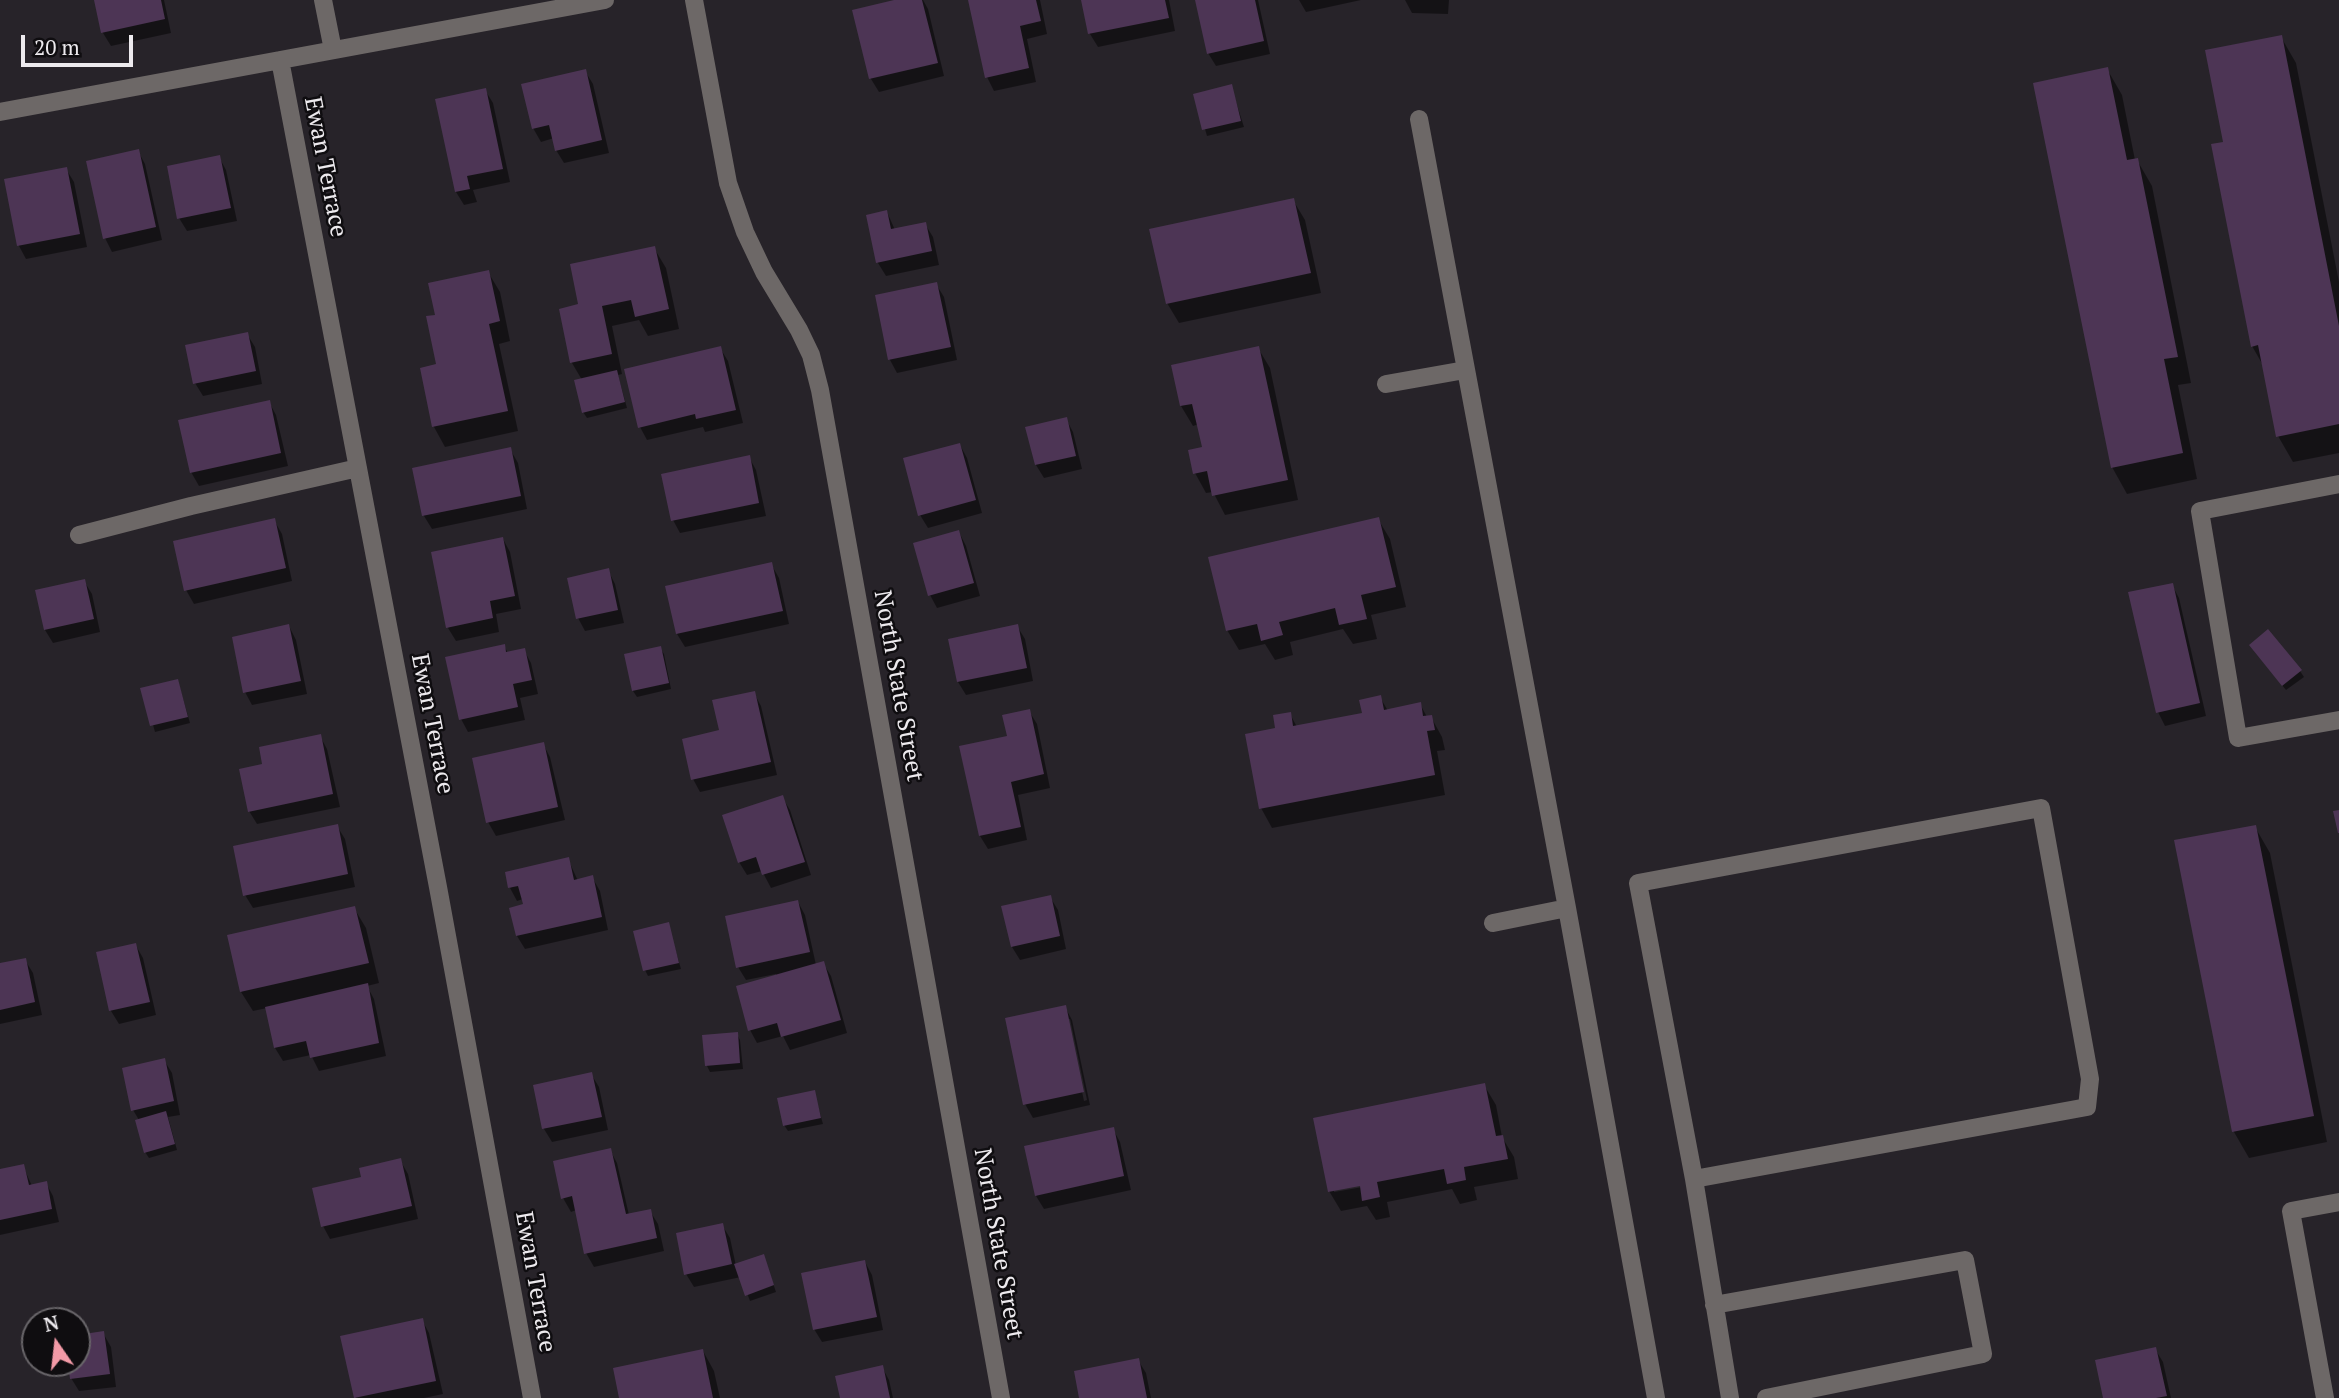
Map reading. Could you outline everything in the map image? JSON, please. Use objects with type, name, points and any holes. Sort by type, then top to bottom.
[{"type":"street","points":[[323,0],[333,50]]},
{"type":"street","points":[[0,112],[605,0]]},
{"type":"street","name":"North State Street","points":[[694,0],[728,183],[745,232],[764,272],[811,355],[820,390],[1001,1398]]},
{"type":"street","name":"Ewan Terrace","points":[[280,60],[438,887],[531,1398]]},
{"type":"street","points":[[1419,118],[1656,1398]]},
{"type":"street","points":[[1387,384],[1465,370]]},
{"type":"street","points":[[79,535],[358,468]]},
{"type":"street","points":[[2339,484],[2200,511],[2238,738],[2339,720]]},
{"type":"street","points":[[1694,1179],[2087,1107],[2090,1079],[2041,808],[1638,883],[1694,1179],[1730,1398]]},
{"type":"street","points":[[1493,923],[1567,908]]},
{"type":"street","points":[[2325,1398],[2291,1211],[2339,1202]]},
{"type":"street","points":[[1714,1305],[1965,1260],[1983,1354],[1766,1398]]},
{"type":"building","points":[[94,0],[161,0],[165,19],[101,33]]},
{"type":"building","points":[[894,0],[922,0],[938,63],[869,79],[852,10]]},
{"type":"building","points":[[968,0],[1036,0],[1041,21],[1020,26],[1029,68],[985,78]]},
{"type":"building","points":[[1081,0],[1165,0],[1169,18],[1088,34]]},
{"type":"building","points":[[1195,0],[1255,0],[1264,41],[1207,54]]},
{"type":"building","points":[[2282,35],[2339,326],[2339,424],[2276,437],[2258,345],[2251,347],[2211,144],[2223,142],[2205,50]]},
{"type":"building","points":[[2108,67],[2127,160],[2138,158],[2178,357],[2164,359],[2183,453],[2111,468],[2033,83]]},
{"type":"building","points":[[586,69],[602,140],[555,151],[549,125],[532,129],[521,84]]},
{"type":"building","points":[[1232,84],[1241,121],[1202,130],[1193,94]]},
{"type":"building","points":[[486,88],[503,169],[467,176],[470,189],[455,192],[435,99]]},
{"type":"building","points":[[139,149],[156,227],[103,239],[86,161]]},
{"type":"building","points":[[220,155],[231,208],[177,219],[167,166]]},
{"type":"building","points":[[67,167],[80,234],[17,246],[4,179]]},
{"type":"building","points":[[1294,198],[1311,273],[1166,304],[1149,229]]},
{"type":"building","points":[[887,210],[891,229],[926,222],[932,251],[876,263],[866,215]]},
{"type":"building","points":[[655,246],[669,309],[635,317],[631,300],[602,306],[612,354],[570,363],[559,309],[578,304],[570,264]]},
{"type":"building","points":[[489,270],[500,321],[489,324],[508,411],[432,427],[420,368],[436,364],[426,316],[435,315],[428,283]]},
{"type":"building","points":[[937,282],[951,347],[888,360],[875,295]]},
{"type":"building","points":[[248,332],[256,371],[193,384],[185,345]]},
{"type":"building","points":[[721,346],[736,410],[696,419],[695,414],[638,428],[624,369]]},
{"type":"building","points":[[1259,346],[1288,480],[1212,496],[1207,471],[1193,474],[1188,450],[1202,447],[1192,404],[1180,406],[1171,365]]},
{"type":"building","points":[[617,370],[625,402],[582,413],[574,380]]},
{"type":"building","points":[[270,400],[281,453],[190,473],[178,420]]},
{"type":"building","points":[[1067,417],[1076,456],[1035,465],[1025,427]]},
{"type":"building","points":[[960,443],[976,500],[918,516],[903,458]]},
{"type":"building","points":[[511,447],[521,496],[422,516],[412,468]]},
{"type":"building","points":[[750,455],[759,503],[671,521],[661,474]]},
{"type":"building","points":[[1379,517],[1396,587],[1361,595],[1367,619],[1339,625],[1335,608],[1279,622],[1283,635],[1261,641],[1257,624],[1226,631],[1208,557]]},
{"type":"building","points":[[275,518],[286,568],[184,591],[173,541]]},
{"type":"building","points":[[959,530],[974,583],[928,596],[913,543]]},
{"type":"building","points":[[503,537],[515,596],[490,601],[493,618],[446,628],[431,552]]},
{"type":"building","points":[[772,562],[783,611],[676,634],[665,586]]},
{"type":"building","points":[[609,568],[618,610],[576,619],[567,578]]},
{"type":"building","points":[[85,579],[94,619],[44,630],[35,590]]},
{"type":"building","points":[[2173,583],[2200,703],[2156,713],[2128,592]]},
{"type":"building","points":[[289,624],[301,681],[243,693],[232,637]]},
{"type":"building","points":[[1018,624],[1027,668],[957,682],[948,639]]},
{"type":"building","points":[[2268,629],[2302,670],[2282,686],[2249,645]]},
{"type":"building","points":[[505,644],[506,652],[525,648],[532,680],[513,684],[518,707],[459,720],[445,657]]},
{"type":"building","points":[[661,646],[669,683],[632,691],[624,654]]},
{"type":"building","points":[[178,679],[188,717],[150,726],[140,688]]},
{"type":"building","points":[[755,691],[771,762],[691,780],[682,739],[719,730],[712,700]]},
{"type":"building","points":[[1381,695],[1384,710],[1421,702],[1423,716],[1432,715],[1435,730],[1427,731],[1435,775],[1259,809],[1245,734],[1275,728],[1273,715],[1291,712],[1293,726],[1362,713],[1359,700]]},
{"type":"building","points":[[1030,709],[1044,774],[1011,782],[1021,827],[979,836],[959,746],[1007,736],[1002,715]]},
{"type":"building","points":[[321,734],[333,794],[248,812],[239,769],[262,764],[259,747]]},
{"type":"building","points":[[544,742],[558,807],[486,823],[472,758]]},
{"type":"building","points":[[783,795],[805,862],[762,875],[756,857],[738,863],[722,815]]},
{"type":"building","points":[[2339,810],[2339,833],[2338,833],[2333,811]]},
{"type":"building","points":[[338,824],[348,874],[243,896],[233,846]]},
{"type":"building","points":[[2256,825],[2314,1116],[2232,1132],[2174,840]]},
{"type":"building","points":[[569,857],[574,880],[593,875],[602,917],[516,936],[509,908],[523,904],[518,886],[508,888],[505,872]]},
{"type":"building","points":[[1051,895],[1060,936],[1011,947],[1001,906]]},
{"type":"building","points":[[798,900],[810,952],[736,968],[725,916]]},
{"type":"building","points":[[355,906],[369,963],[240,992],[227,935]]},
{"type":"building","points":[[669,922],[679,963],[643,971],[633,931]]},
{"type":"building","points":[[136,943],[150,1002],[109,1011],[96,952]]},
{"type":"building","points":[[26,958],[35,1002],[0,1010],[0,963]]},
{"type":"building","points":[[824,961],[841,1020],[781,1037],[777,1023],[748,1031],[736,986]]},
{"type":"building","points":[[368,983],[379,1043],[310,1058],[306,1041],[274,1048],[265,1007]]},
{"type":"building","points":[[1066,1005],[1084,1092],[1023,1105],[1005,1018]]},
{"type":"building","points":[[738,1032],[740,1063],[705,1066],[702,1035]]},
{"type":"building","points":[[165,1058],[174,1101],[131,1111],[122,1068]]},
{"type":"building","points":[[592,1072],[602,1117],[542,1129],[533,1085]]},
{"type":"building","points":[[1485,1083],[1496,1136],[1503,1135],[1508,1159],[1464,1167],[1466,1180],[1447,1184],[1444,1169],[1377,1182],[1380,1197],[1362,1201],[1360,1186],[1328,1192],[1313,1118]]},
{"type":"building","points":[[815,1090],[821,1118],[783,1126],[777,1098]]},
{"type":"building","points":[[166,1111],[175,1144],[144,1153],[135,1120]]},
{"type":"building","points":[[1114,1127],[1124,1176],[1035,1196],[1024,1146]]},
{"type":"building","points":[[611,1148],[626,1214],[651,1209],[657,1238],[584,1254],[572,1196],[561,1199],[553,1161]]},
{"type":"building","points":[[401,1158],[412,1206],[321,1227],[312,1188],[361,1177],[359,1168]]},
{"type":"building","points":[[24,1164],[29,1185],[47,1181],[52,1209],[0,1220],[0,1169]]},
{"type":"building","points":[[723,1223],[732,1264],[684,1275],[676,1233]]},
{"type":"building","points":[[764,1254],[774,1285],[745,1296],[734,1264]]},
{"type":"building","points":[[865,1260],[877,1317],[813,1330],[801,1273]]},
{"type":"building","points":[[423,1318],[436,1381],[354,1398],[340,1336]]},
{"type":"building","points":[[104,1331],[110,1374],[91,1376],[91,1333]]},
{"type":"building","points":[[2156,1347],[2167,1396],[2103,1398],[2095,1360]]},
{"type":"building","points":[[703,1349],[713,1398],[619,1398],[613,1368]]},
{"type":"building","points":[[1139,1358],[1147,1398],[1079,1398],[1074,1371]]},
{"type":"building","points":[[883,1365],[890,1398],[840,1398],[835,1376]]}]
